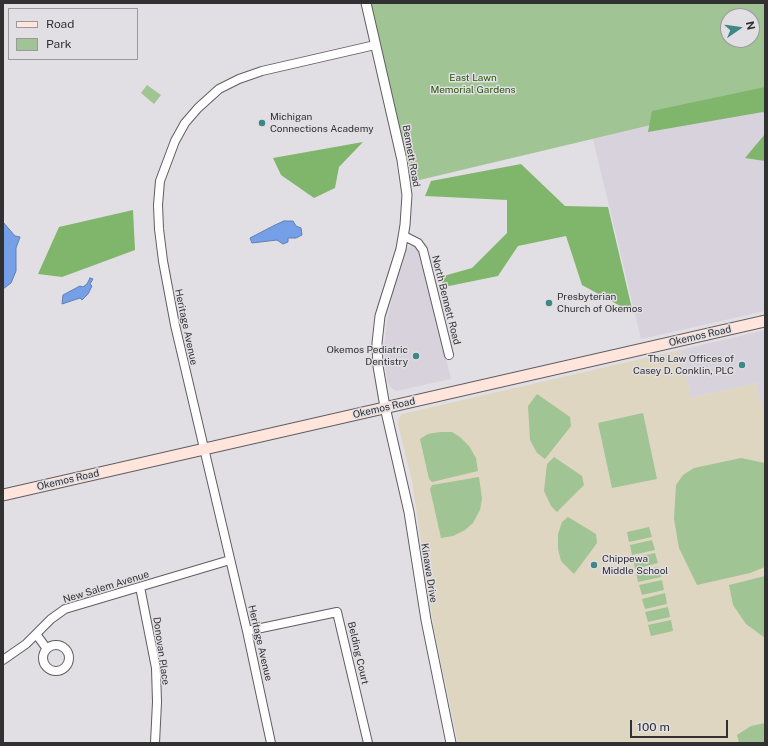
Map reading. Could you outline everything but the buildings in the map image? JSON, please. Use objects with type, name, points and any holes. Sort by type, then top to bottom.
[{"type":"main road","name":"Okemos Road","points":[[3,495],[765,321]]},
{"type":"street","name":"Bennett Road","points":[[366,3],[405,172],[407,204],[404,236],[382,307],[378,334],[378,366],[385,407]]},
{"type":"street","name":"Heritage Avenue","points":[[271,743],[247,631],[174,325],[159,229],[158,205],[160,181],[175,141],[185,123],[198,108],[219,89],[239,79],[262,71],[376,45]]},
{"type":"street","name":"North Bennett Road","points":[[404,236],[418,243],[423,250],[449,355]]},
{"type":"street","name":"Kinawa Drive","points":[[385,407],[408,505],[426,620],[451,743]]},
{"type":"street","name":"New Salem Avenue","points":[[3,660],[21,648],[51,619],[65,609],[230,560]]},
{"type":"street","name":"Donovan Place","points":[[140,587],[156,668],[157,702],[154,743]]},
{"type":"street","name":"Belding Court","points":[[247,631],[337,612],[368,743]]},
{"type":"street","points":[[36,634],[47,649]]},
{"type":"shaded area","points":[[765,98],[765,311],[641,339],[593,139]]},
{"type":"shaded area","points":[[414,245],[418,247],[423,263],[451,379],[396,391],[391,388],[387,381],[384,348],[386,326],[393,293],[407,248]]},
{"type":"shaded area","points":[[765,330],[765,420],[756,383],[691,398],[680,350]]},
{"type":"shaded area","name":"Chippewa Middle School","points":[[680,350],[691,398],[756,383],[765,420],[765,743],[458,743],[434,629],[412,481],[398,424],[399,418],[402,414]]},
{"type":"green space","name":"East Lawn Memorial Gardens","points":[[370,3],[765,3],[765,98],[411,182]]},
{"type":"green space","points":[[147,85],[161,95],[154,104],[141,93]]},
{"type":"green space","points":[[765,87],[765,114],[763,112],[648,132],[652,111]]},
{"type":"green space","points":[[765,134],[765,161],[745,158]]},
{"type":"green space","points":[[363,142],[339,167],[335,188],[314,198],[281,175],[273,158]]},
{"type":"green space","points":[[521,164],[565,206],[608,207],[633,313],[582,285],[566,236],[518,246],[498,276],[444,287],[440,277],[472,268],[507,233],[507,200],[425,196],[431,181]]},
{"type":"green space","points":[[133,210],[135,250],[62,277],[38,274],[59,227]]},
{"type":"green space","points":[[537,394],[570,417],[571,426],[545,459],[537,453],[530,440],[528,406]]},
{"type":"green space","points":[[643,413],[657,479],[612,488],[598,423]]},
{"type":"green space","points":[[452,432],[460,437],[469,446],[476,458],[478,471],[432,482],[429,479],[420,439],[428,434]]},
{"type":"green space","points":[[554,457],[582,476],[584,485],[557,512],[551,506],[544,491],[547,464]]},
{"type":"green space","points":[[741,458],[765,463],[765,567],[750,573],[697,585],[679,548],[674,519],[676,485],[683,475],[694,468]]},
{"type":"green space","points":[[479,477],[482,499],[480,510],[473,523],[465,530],[453,536],[441,538],[430,489],[432,485]]},
{"type":"green space","points":[[568,517],[596,534],[597,543],[574,574],[561,561],[558,549],[558,534],[562,522]]},
{"type":"green space","points":[[649,527],[652,537],[629,542],[627,532]]},
{"type":"green space","points":[[652,540],[655,550],[632,555],[630,545]]},
{"type":"green space","points":[[655,553],[658,563],[635,569],[633,558]]},
{"type":"green space","points":[[658,567],[661,577],[638,582],[636,572]]},
{"type":"green space","points":[[765,576],[765,638],[746,624],[733,605],[729,585]]},
{"type":"green space","points":[[662,580],[664,590],[642,595],[639,585]]},
{"type":"green space","points":[[665,593],[667,604],[645,609],[642,599]]},
{"type":"green space","points":[[668,607],[670,617],[648,622],[645,612]]},
{"type":"green space","points":[[671,620],[673,631],[651,636],[648,625]]},
{"type":"green space","points":[[765,723],[765,743],[739,743],[737,735],[751,726]]},
{"type":"water","points":[[284,221],[293,221],[296,226],[301,228],[302,235],[296,238],[288,238],[288,242],[283,244],[277,240],[252,243],[250,238]]},
{"type":"water","points":[[3,222],[15,236],[20,237],[16,248],[16,271],[11,283],[3,289]]},
{"type":"water","points":[[90,278],[93,279],[90,284],[92,286],[88,294],[82,300],[80,298],[62,304],[63,295],[80,286],[83,287],[87,284]]},
{"type":"place","name":"Michigan Connections Academy","points":[[262,123]]},
{"type":"place","name":"Presbyterian Church of Okemos","points":[[549,303]]},
{"type":"place","name":"Okemos Pediatric Dentistry","points":[[416,356]]},
{"type":"place","name":"The Law Offices of Casey D. Conklin, PLC","points":[[742,365]]},
{"type":"place","name":"Chippewa Middle School","points":[[594,565]]}]
